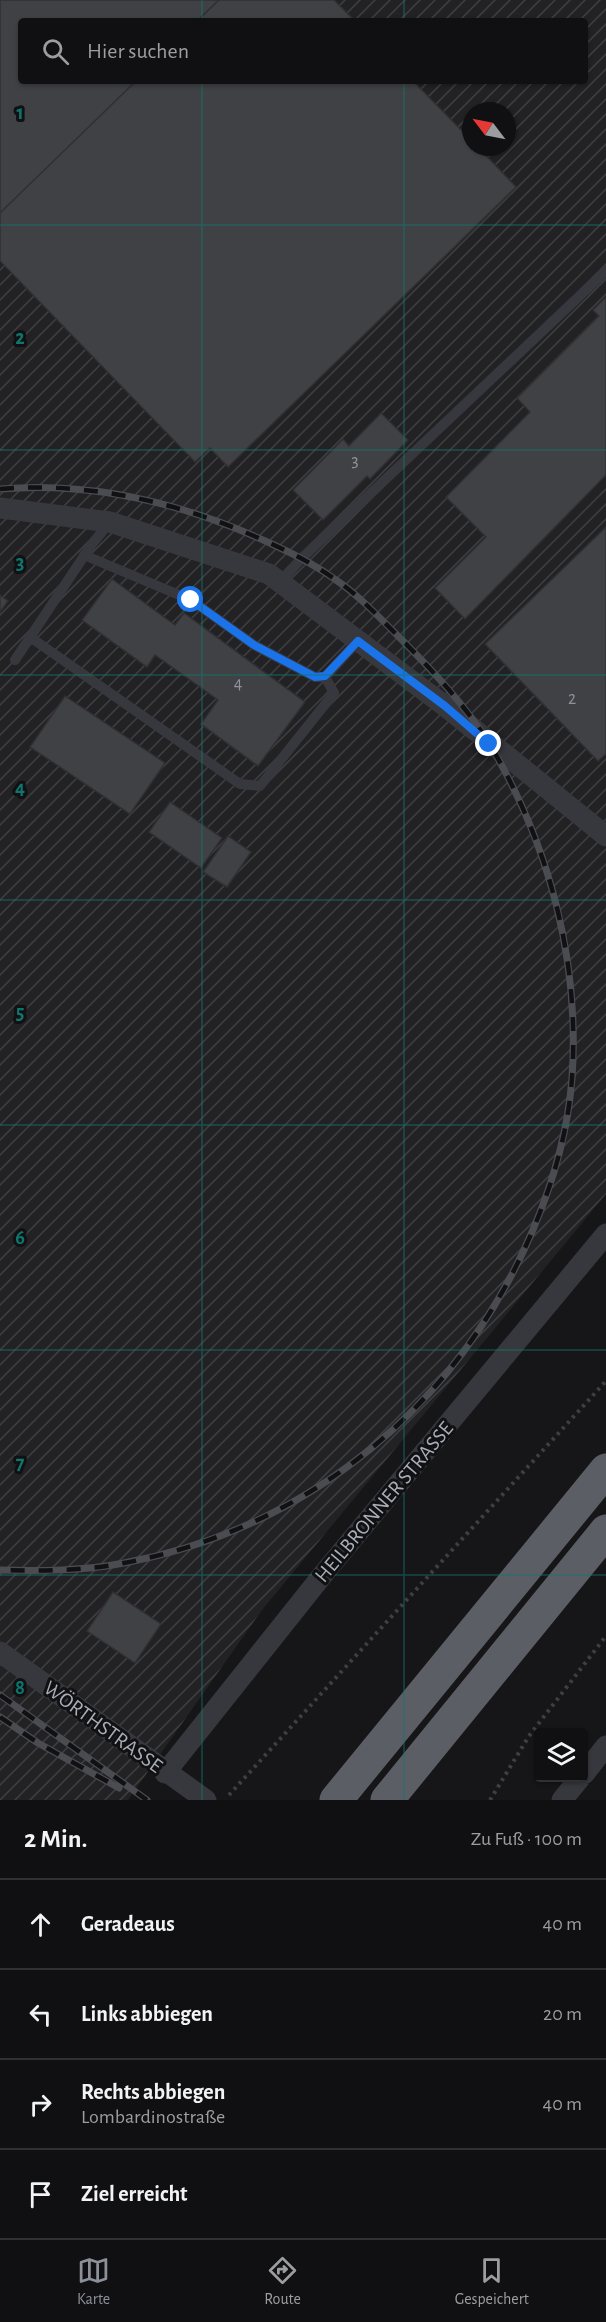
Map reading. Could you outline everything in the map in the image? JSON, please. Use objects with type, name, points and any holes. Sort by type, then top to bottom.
[{"type":"highway","points":[[336,1800],[606,1470]]},
{"type":"highway","points":[[387,1800],[606,1532]]},
{"type":"street","points":[[0,508],[110,522],[269,574],[445,706],[606,837]]},
{"type":"street","name":"HEILBRONNER STRASSE","points":[[165,1773],[325,1572],[606,1234]]},
{"type":"street","name":"WÖRTHSTRASSE","points":[[0,1652],[165,1773],[206,1800]]},
{"type":"street","points":[[588,1769],[606,1746]]},
{"type":"street","points":[[562,1800],[577,1782]]},
{"type":"lane","points":[[280,582],[302,558],[606,271]]},
{"type":"lane","points":[[15,660],[84,555],[110,522]]},
{"type":"lane","points":[[84,555],[191,600],[254,645],[315,677],[325,676],[358,641]]},
{"type":"lane","points":[[30,637],[240,784],[260,786],[334,693],[325,676]]},
{"type":"path","points":[[224,1800],[606,1381]]},
{"type":"path","points":[[490,1800],[529,1736],[606,1636]]},
{"type":"shaded area","points":[[0,0],[606,0],[606,1194],[262,1610],[128,1800],[0,1800]]},
{"type":"building","points":[[0,0],[219,0],[200,18],[18,18],[18,84],[133,84],[0,213]]},
{"type":"building","points":[[219,0],[334,0],[352,18],[200,18]]},
{"type":"building","points":[[133,84],[416,84],[462,131],[462,156],[487,156],[516,187],[228,467],[210,448],[195,462],[0,261],[0,213]]},
{"type":"building","points":[[606,297],[606,475],[465,619],[435,588],[486,537],[446,497],[530,412],[517,398],[599,316],[593,310]]},
{"type":"building","points":[[381,413],[408,440],[370,479],[367,476],[323,520],[293,490],[343,439],[349,446]]},
{"type":"building","points":[[606,527],[606,754],[598,761],[485,644]]},
{"type":"building","points":[[112,579],[175,625],[184,613],[305,702],[258,766],[201,724],[218,700],[155,655],[147,667],[82,620]]},
{"type":"building","points":[[0,595],[8,601],[0,612]]},
{"type":"building","points":[[65,696],[165,763],[130,814],[30,747]]},
{"type":"building","points":[[170,802],[222,838],[201,868],[149,832]]},
{"type":"building","points":[[228,836],[251,852],[227,887],[203,872]]},
{"type":"building","points":[[113,1592],[161,1624],[135,1663],[87,1631]]},
{"type":"railway","points":[[0,489],[36,487],[106,493],[141,499],[209,518],[306,561],[344,586],[367,605],[459,702],[482,732],[512,786],[530,825],[557,907],[571,992],[573,1035],[572,1078],[563,1138],[547,1195],[532,1232],[501,1294],[463,1352],[419,1404],[370,1449],[315,1489],[256,1521],[192,1546],[124,1563],[62,1570],[0,1570]]},
{"type":"railway","points":[[0,1695],[147,1800]]},
{"type":"railway","points":[[0,1717],[38,1743],[119,1788]]},
{"type":"route","points":[[191,600],[254,645],[315,677],[325,676],[358,641],[445,706],[489,744]]}]
